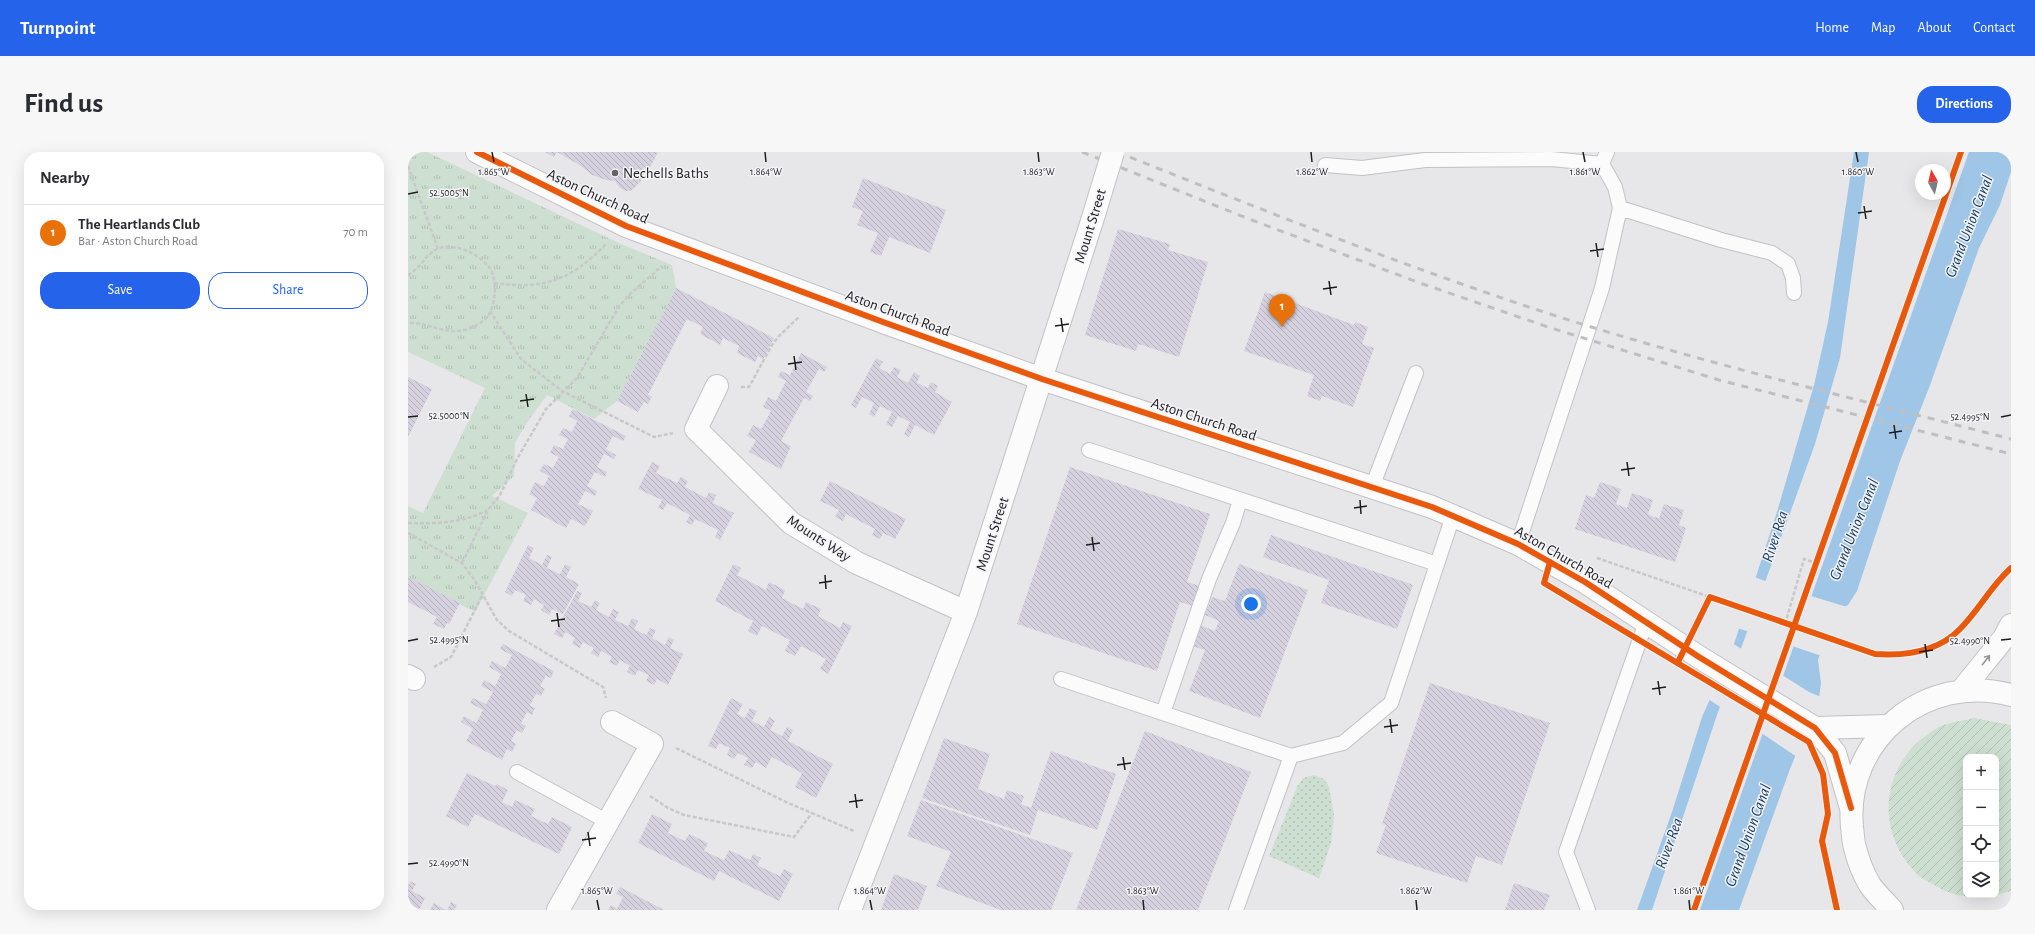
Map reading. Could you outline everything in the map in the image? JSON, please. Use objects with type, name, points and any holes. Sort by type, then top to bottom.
[{"type":"street","name":"Aston Church Road","points":[[477,152],[626,226],[1042,379],[1432,507],[1518,544],[1585,582],[1699,657],[1815,728],[1835,754],[1851,808]]},
{"type":"street","name":"Mount Street","points":[[850,910],[966,612],[1042,379],[1113,152]]},
{"type":"street","points":[[696,429],[717,386]]},
{"type":"street","name":"Mounts Way","points":[[696,429],[791,523],[858,563],[966,612]]},
{"type":"street","points":[[1962,690],[2004,638],[2011,625]]},
{"type":"street","points":[[1875,910],[1870,885],[1854,848],[1851,808],[1854,786],[1862,764],[1873,744],[1888,726],[1922,702],[1962,690],[1995,691],[2011,695]]},
{"type":"street","points":[[558,910],[652,744],[612,722]]},
{"type":"street","points":[[1815,728],[1888,726]]},
{"type":"street","points":[[1870,885],[1892,910]]},
{"type":"lane","points":[[1325,165],[1362,168],[1425,160],[1551,160],[1604,158],[1615,187],[1620,208],[1602,288],[1518,544]]},
{"type":"lane","points":[[1620,208],[1721,240],[1772,253],[1788,264],[1793,278],[1794,293]]},
{"type":"lane","points":[[1372,487],[1416,373]]},
{"type":"lane","points":[[1089,450],[1437,564]]},
{"type":"lane","points":[[1163,713],[1209,579],[1233,523],[1240,500]]},
{"type":"lane","points":[[1061,679],[1291,756],[1343,743],[1391,703],[1453,516]]},
{"type":"lane","points":[[1588,910],[1566,852],[1646,622]]},
{"type":"lane","points":[[1236,910],[1291,756]]},
{"type":"lane","points":[[517,772],[608,822]]},
{"type":"path","points":[[408,166],[438,248]]},
{"type":"path","points":[[494,284],[517,287],[544,284],[572,273],[591,259],[626,226]]},
{"type":"path","points":[[408,275],[415,271],[438,248],[451,247],[463,249],[476,256],[489,266],[494,276],[493,301],[488,317],[482,321],[464,330],[440,330],[422,323],[408,323]]},
{"type":"path","points":[[462,563],[488,510],[500,495],[531,432],[546,409],[562,391],[577,378],[618,308],[630,294],[683,247]]},
{"type":"path","points":[[717,386],[749,387],[779,336],[820,298]]},
{"type":"path","points":[[490,311],[520,359],[562,391],[654,437],[696,429]]},
{"type":"path","points":[[408,523],[443,522],[475,517],[488,510]]},
{"type":"path","points":[[408,533],[462,563],[474,579],[497,620],[509,630],[603,687],[612,722]]},
{"type":"path","points":[[1815,570],[1820,555]]},
{"type":"path","points":[[1785,624],[1804,559],[1817,563]]},
{"type":"path","points":[[411,677],[452,657],[483,596]]},
{"type":"path","points":[[1707,604],[1710,597],[1717,600]]},
{"type":"path","points":[[1778,621],[1792,626]]},
{"type":"path","points":[[652,744],[681,749],[786,802],[877,841]]},
{"type":"path","points":[[630,782],[668,808],[684,815],[794,837],[812,813]]},
{"type":"green space","points":[[408,152],[427,152],[621,244],[672,265],[676,288],[617,401],[594,419],[547,395],[530,418],[515,443],[514,476],[492,496],[528,513],[475,612],[408,577],[408,506],[423,513],[485,388],[408,352]]},
{"type":"green space","points":[[1974,718],[2011,725],[2011,891],[1999,894],[1999,754],[1963,754],[1963,896],[1941,889],[1918,875],[1902,855],[1893,835],[1889,814],[1890,794],[1895,774],[1905,756],[1920,740],[1939,727]]},
{"type":"green space","points":[[1314,775],[1324,779],[1329,787],[1334,815],[1331,843],[1319,878],[1269,856],[1298,785],[1303,778]]},
{"type":"water","name":"River Rea","points":[[1854,152],[1869,152],[1840,358],[1815,444],[1717,715],[1652,910],[1637,910],[1672,812],[1702,717],[1733,647],[1777,512],[1814,385],[1828,322]]},
{"type":"water","name":"Grand Union Canal","points":[[1969,152],[2011,152],[2011,172],[2000,205],[1979,248],[1929,388],[1900,461],[1857,591],[1848,605],[1836,611],[1818,660],[1821,683],[1819,698],[1790,769],[1739,910],[1700,910]]},
{"type":"pier","points":[[1754,577],[1768,582],[1750,632],[1737,628]]},
{"type":"pier","points":[[1811,596],[1847,607],[1838,612],[1822,656],[1792,646]]},
{"type":"pier","points":[[1732,643],[1743,650],[1722,708],[1708,699]]},
{"type":"pier","points":[[1782,675],[1809,692],[1821,697],[1797,757],[1760,732]]},
{"type":"building","points":[[545,152],[557,152],[554,157]]},
{"type":"building","name":"Nechells Baths","points":[[557,152],[658,152],[648,171],[644,167],[640,175],[641,181],[631,191],[625,191],[619,187],[615,181],[606,180],[592,175],[581,166]]},
{"type":"building","points":[[863,178],[946,210],[930,253],[889,237],[881,256],[870,252],[878,233],[857,225],[863,211],[852,207]]},
{"type":"building","points":[[1118,229],[1170,244],[1168,250],[1208,262],[1179,357],[1138,344],[1136,351],[1085,335]]},
{"type":"building","points":[[676,288],[774,338],[763,359],[758,356],[755,362],[737,353],[739,346],[723,338],[720,345],[700,334],[703,327],[687,319],[648,395],[652,397],[648,404],[644,402],[638,412],[617,401]]},
{"type":"building","points":[[1265,292],[1354,325],[1355,322],[1368,327],[1362,344],[1374,348],[1353,407],[1322,396],[1320,401],[1307,396],[1314,375],[1244,351]]},
{"type":"building","points":[[801,353],[827,367],[824,372],[819,369],[806,392],[813,396],[810,401],[804,398],[781,441],[791,446],[781,469],[749,452],[756,440],[747,436],[753,425],[761,429],[771,411],[763,407],[768,397],[776,401],[786,381],[778,377],[781,371],[790,375]]},
{"type":"building","points":[[876,358],[883,362],[879,368],[890,374],[894,367],[901,370],[897,377],[908,383],[914,372],[920,376],[917,383],[928,388],[931,382],[938,386],[935,392],[952,402],[934,435],[915,425],[909,437],[904,434],[910,422],[898,416],[892,427],[886,424],[892,412],[880,406],[874,417],[869,414],[874,403],[862,397],[856,408],[851,405]]},
{"type":"building","points":[[408,377],[432,389],[408,437]]},
{"type":"building","points":[[573,409],[626,436],[623,441],[613,436],[606,449],[616,455],[614,459],[604,454],[597,467],[607,472],[605,477],[595,472],[587,486],[597,491],[595,496],[585,491],[578,504],[593,511],[585,526],[571,519],[566,528],[531,510],[537,498],[529,494],[535,482],[544,486],[549,476],[540,471],[544,464],[553,468],[559,457],[550,453],[554,445],[563,449],[568,439],[559,435],[563,428],[572,432],[577,421],[569,416]]},
{"type":"building","points":[[652,462],[660,466],[656,473],[677,483],[681,477],[688,481],[685,487],[706,498],[709,492],[716,495],[713,503],[734,513],[720,540],[715,537],[718,530],[695,519],[692,525],[686,522],[690,515],[667,503],[663,510],[658,508],[662,500],[638,489]]},
{"type":"building","points":[[1070,467],[1210,514],[1187,582],[1200,586],[1193,606],[1180,602],[1157,671],[1017,624]]},
{"type":"building","points":[[830,481],[906,519],[895,539],[883,533],[880,539],[872,535],[875,529],[846,514],[843,521],[835,517],[839,510],[820,501]]},
{"type":"building","points":[[1600,482],[1621,489],[1616,504],[1621,506],[1627,508],[1632,493],[1653,500],[1648,514],[1654,517],[1659,518],[1664,504],[1684,510],[1679,525],[1686,528],[1675,562],[1575,529],[1586,495],[1594,498]]},
{"type":"building","points":[[1271,535],[1413,585],[1397,629],[1321,603],[1329,580],[1263,557]]},
{"type":"building","points":[[528,545],[534,548],[529,558],[542,565],[547,555],[552,557],[547,568],[560,574],[565,564],[571,567],[566,577],[579,584],[563,614],[552,609],[549,615],[541,610],[544,605],[534,599],[531,605],[523,601],[526,595],[515,590],[512,596],[505,592]]},
{"type":"building","points":[[733,564],[741,568],[737,575],[766,590],[769,582],[785,590],[782,598],[803,609],[806,602],[821,609],[818,616],[840,628],[843,622],[852,626],[828,674],[820,669],[826,659],[801,646],[795,656],[785,651],[790,640],[762,626],[757,636],[748,631],[753,621],[715,601]]},
{"type":"building","points":[[1239,564],[1308,590],[1260,718],[1189,691],[1205,650],[1192,646],[1200,625],[1215,631],[1219,621],[1205,615],[1212,597],[1225,601]]},
{"type":"building","points":[[408,577],[460,603],[449,624],[447,623],[444,629],[433,624],[437,617],[408,602]]},
{"type":"building","points":[[577,591],[582,593],[578,601],[591,607],[595,600],[600,603],[596,610],[609,617],[613,609],[619,612],[615,620],[628,626],[632,618],[638,621],[634,629],[646,635],[650,628],[656,630],[652,638],[665,645],[669,637],[674,640],[670,648],[683,654],[668,685],[657,679],[654,685],[646,681],[649,675],[638,670],[635,676],[627,672],[630,666],[620,660],[617,666],[609,662],[612,657],[601,651],[598,657],[591,653],[594,648],[583,642],[580,648],[572,644],[575,638],[565,632],[562,638],[554,634]]},
{"type":"building","points":[[503,644],[554,671],[551,678],[546,676],[540,686],[545,689],[541,696],[536,694],[530,705],[535,708],[532,715],[527,712],[521,723],[526,726],[522,733],[517,730],[511,741],[516,744],[512,752],[507,749],[502,760],[466,741],[473,729],[461,722],[464,716],[476,723],[483,710],[470,703],[473,698],[486,704],[493,692],[481,686],[484,680],[495,686],[501,674],[489,667],[492,661],[505,668],[512,655],[500,649]]},
{"type":"building","points":[[1430,683],[1550,723],[1502,865],[1476,856],[1467,883],[1376,853],[1386,825],[1382,824]]},
{"type":"building","points":[[731,698],[743,704],[737,714],[745,718],[750,708],[757,711],[752,721],[764,727],[769,717],[775,721],[770,730],[782,736],[787,727],[793,730],[788,741],[833,764],[816,798],[795,787],[802,773],[772,757],[766,768],[756,762],[752,768],[744,765],[748,758],[738,753],[734,759],[727,755],[730,748],[719,743],[716,749],[708,746]]},
{"type":"building","points":[[1145,731],[1251,772],[1198,910],[1076,910]]},
{"type":"building","points":[[944,738],[990,754],[978,789],[1004,799],[1007,790],[1024,796],[1021,804],[1031,808],[1051,751],[1116,774],[1097,830],[1038,810],[1030,835],[922,798]]},
{"type":"building","points":[[467,773],[495,786],[497,784],[508,790],[502,802],[512,807],[515,800],[535,809],[531,816],[548,824],[552,817],[572,827],[559,854],[475,814],[468,827],[446,816]]},
{"type":"building","points":[[921,800],[1073,853],[1051,910],[1001,910],[936,886],[951,852],[907,836]]},
{"type":"building","points":[[652,814],[672,824],[668,833],[685,841],[689,834],[708,843],[704,851],[724,860],[729,850],[750,860],[753,854],[761,858],[757,865],[780,876],[784,869],[793,874],[779,901],[719,871],[714,881],[638,843]]},
{"type":"building","points":[[894,874],[927,886],[918,910],[881,910]]},
{"type":"building","points":[[410,881],[416,884],[412,891],[425,898],[419,910],[408,910],[408,886]]},
{"type":"building","points":[[1514,883],[1550,895],[1544,910],[1505,910]]},
{"type":"building","points":[[620,887],[664,910],[608,910],[611,905],[617,909],[623,897],[616,894]]},
{"type":"building","points":[[451,902],[457,905],[454,910],[447,910]]},
{"type":"building","points":[[434,903],[446,910],[430,910]]},
{"type":"railway","points":[[1082,152],[1249,219],[1420,283],[1548,327],[1719,380],[2011,454]]},
{"type":"railway","points":[[1117,152],[1386,257],[1550,314],[1722,365],[2011,439]]},
{"type":"cycle path","points":[[477,152],[626,226],[883,322],[1042,379],[1432,507],[1518,544],[1585,582],[1699,657],[1815,728],[1835,753],[1851,808]]},
{"type":"cycle path","points":[[1694,910],[1961,152]]},
{"type":"cycle path","points":[[1550,562],[1544,583],[1809,742],[1823,774],[1828,814],[1822,841],[1837,910]]},
{"type":"cycle path","points":[[1678,662],[1710,597],[1875,654],[1909,653],[1931,648],[1942,643],[1960,629],[1997,582],[2011,568]]},
{"type":"place","name":"Nechells Baths","points":[[615,173]]},
{"type":"place","name":"The Heartlands Club","points":[[1282,327]]}]
